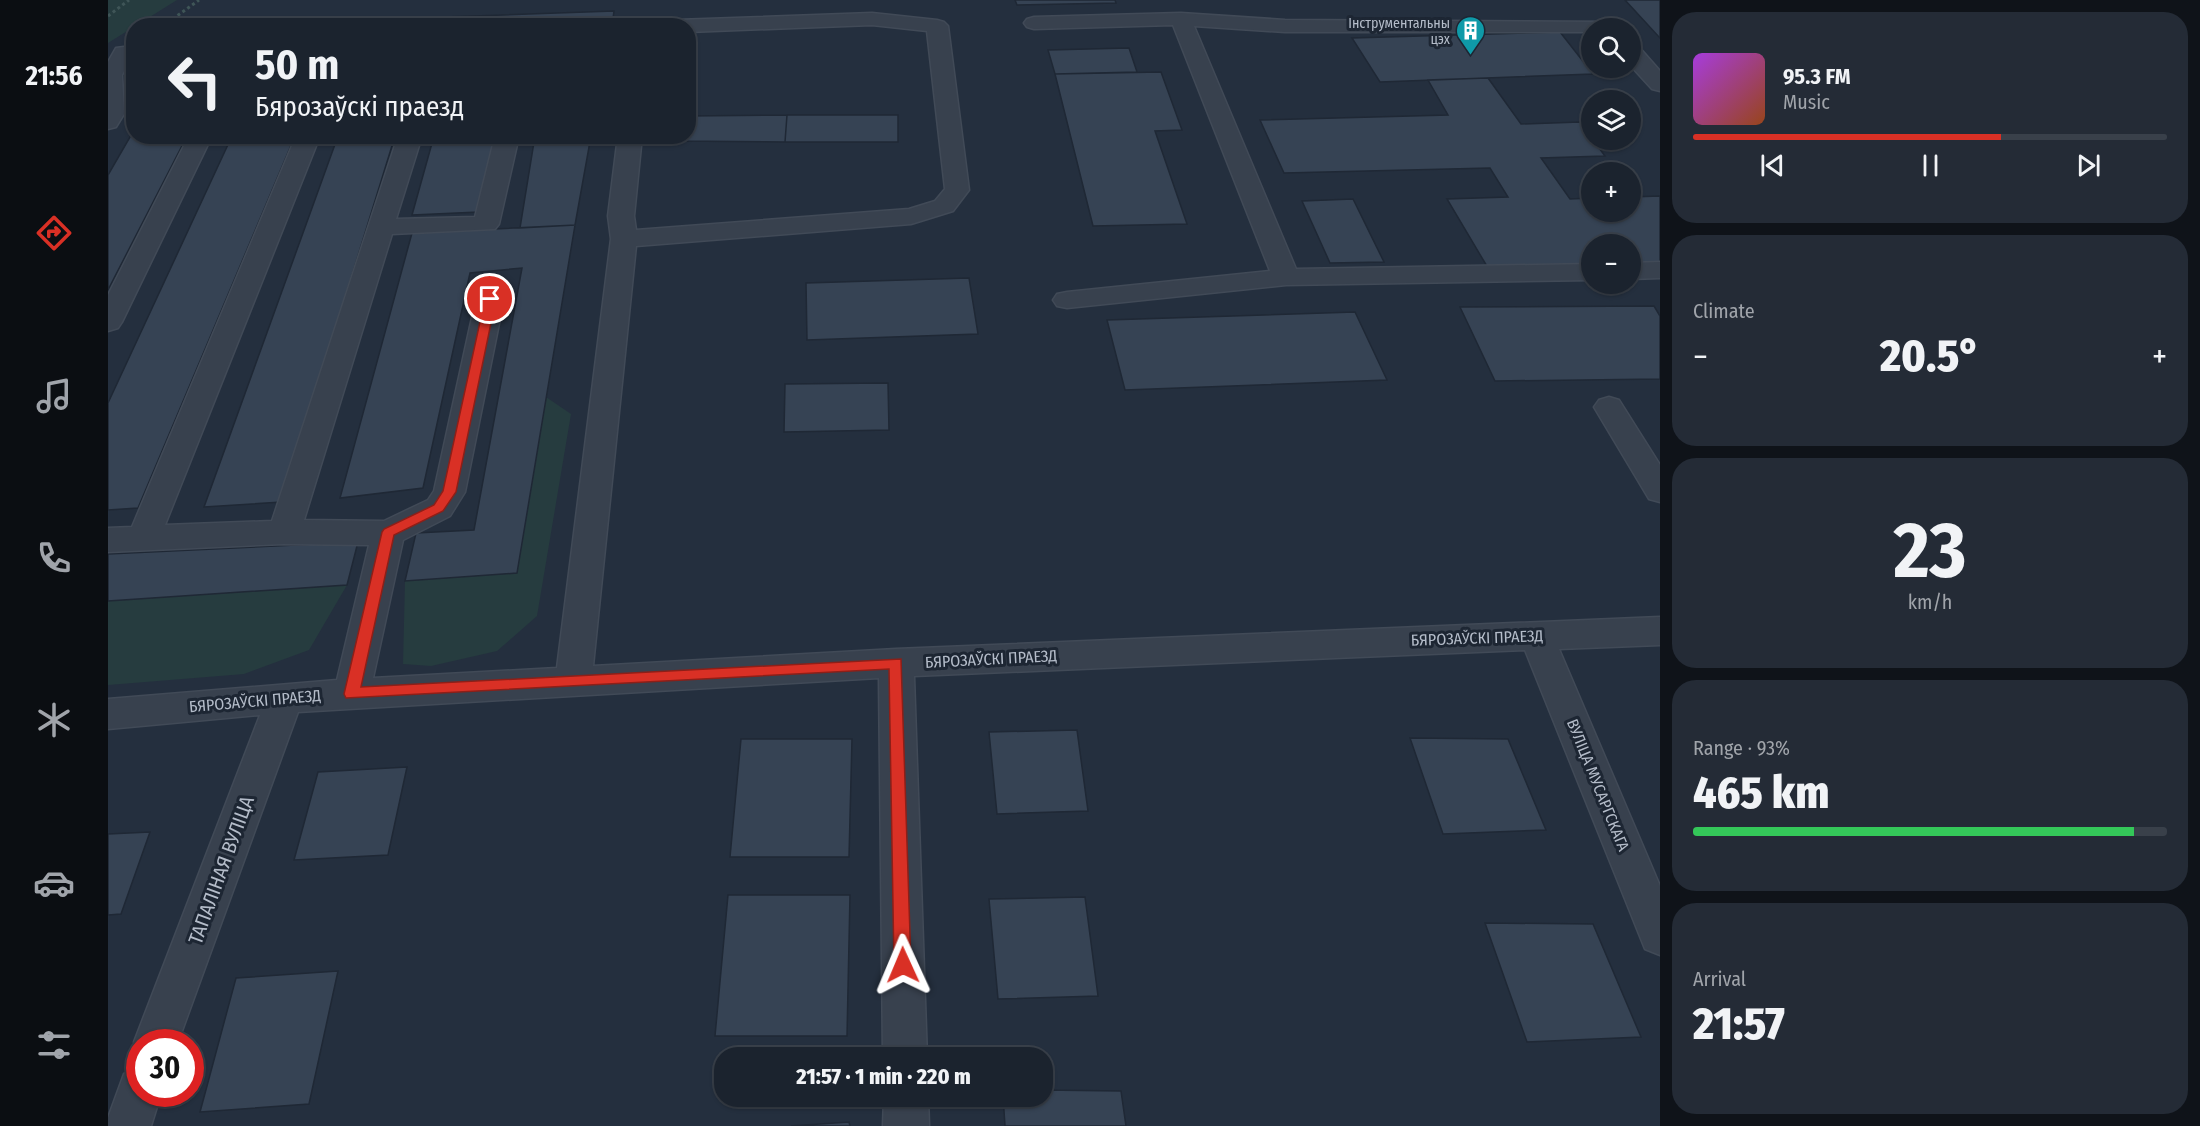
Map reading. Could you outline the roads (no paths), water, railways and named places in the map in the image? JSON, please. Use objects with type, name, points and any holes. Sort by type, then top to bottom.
[{"type":"street","points":[[1593,9],[1602,18]]},
{"type":"street","points":[[1034,22],[1281,17],[1581,26]]},
{"type":"street","points":[[624,239],[911,216],[944,206],[957,190],[937,26],[872,19],[696,25]]},
{"type":"street","points":[[1180,19],[1286,278]]},
{"type":"street","points":[[108,122],[113,114],[111,75],[122,52]]},
{"type":"street","points":[[1641,63],[1660,84]]},
{"type":"street","points":[[108,322],[197,144]]},
{"type":"street","points":[[143,539],[305,144]]},
{"type":"street","points":[[284,532],[409,144]]},
{"type":"street","points":[[383,228],[486,224],[505,144]]},
{"type":"street","points":[[573,682],[624,239],[621,216],[629,144]]},
{"type":"street","points":[[1641,271],[1660,270]]},
{"type":"street","points":[[1066,300],[1286,278],[1581,272]]},
{"type":"street","points":[[108,540],[284,532],[388,532],[439,508],[449,492],[490,299]]},
{"type":"street","points":[[1609,407],[1660,491]]},
{"type":"street","points":[[352,694],[388,532]]},
{"type":"street","name":"БЯРОЗАЎСКІ ПРАЕЗД","points":[[108,714],[285,698],[896,663],[1536,635],[1660,632]]},
{"type":"street","name":"ВУЛІЦА МУСАРГСКАГА","points":[[1536,635],[1660,935]]},
{"type":"street","points":[[896,663],[905,1047]]},
{"type":"street","name":"ТАПАЛІНАЯ ВУЛІЦА","points":[[161,1029],[285,698]]},
{"type":"street","points":[[128,1126],[134,1107]]},
{"type":"street","points":[[906,1107],[906,1126]]},
{"type":"place","name":"Інструментальны цэх","points":[[1471,56]]}]
